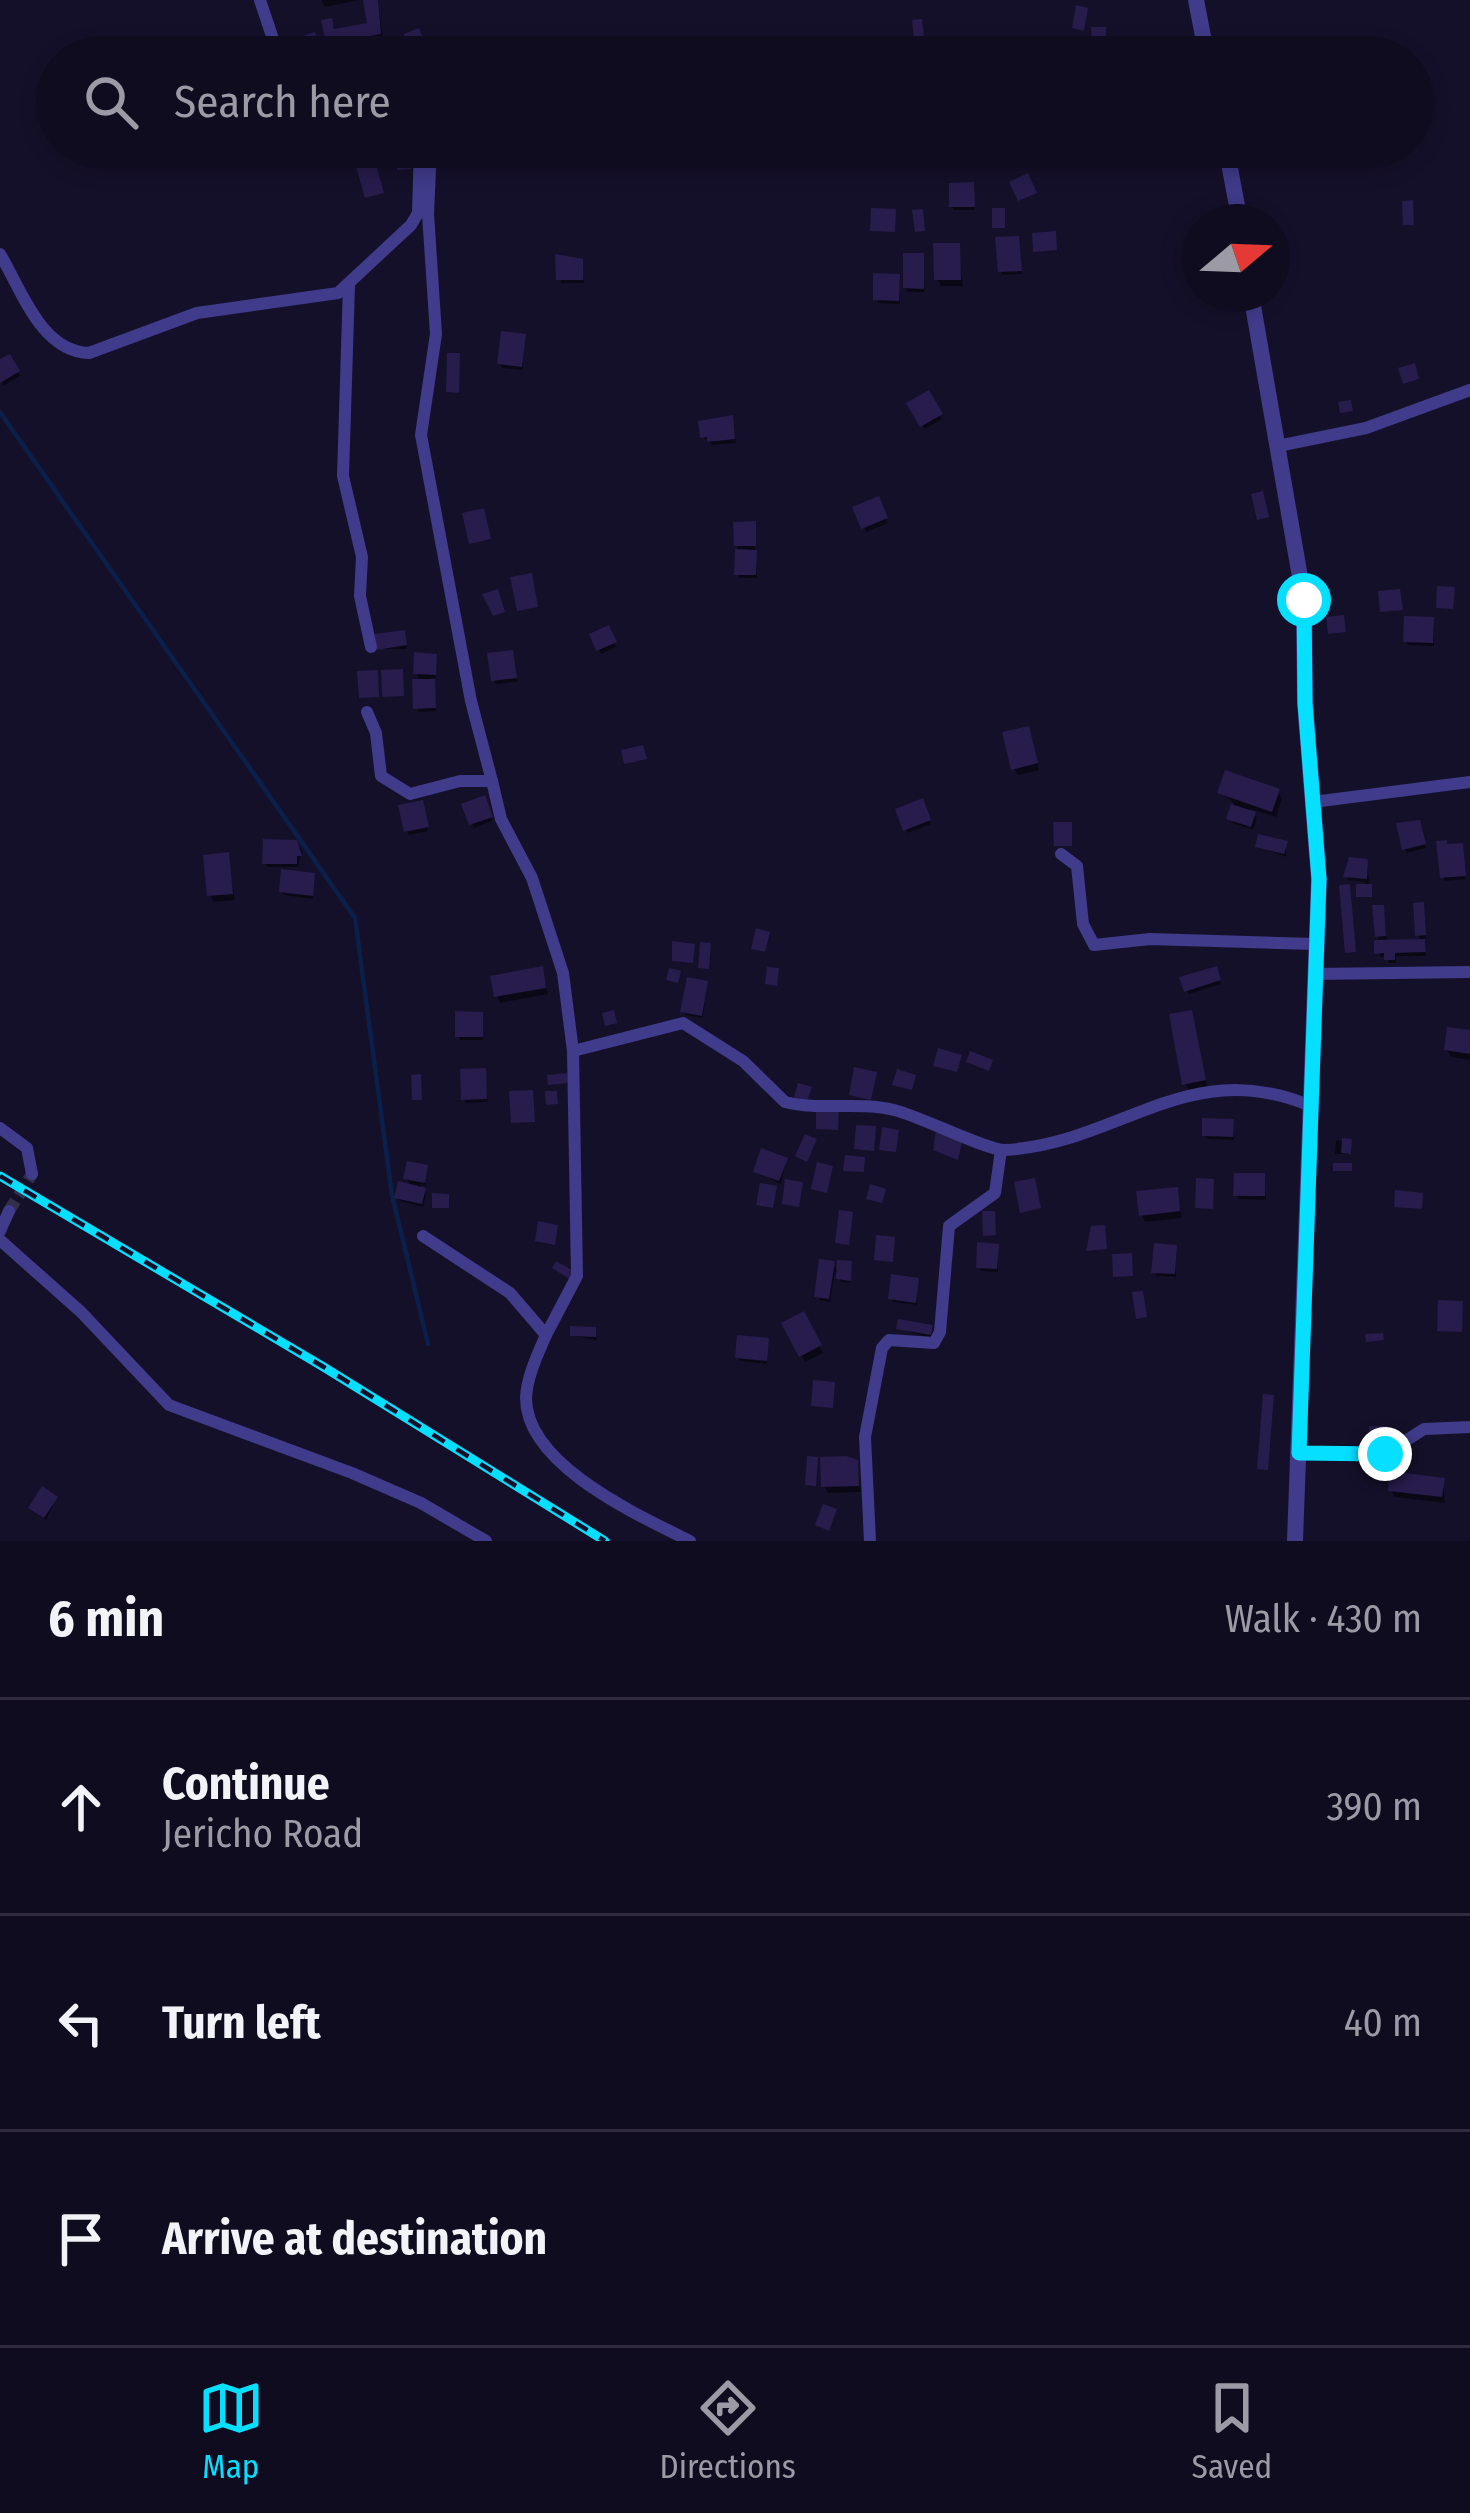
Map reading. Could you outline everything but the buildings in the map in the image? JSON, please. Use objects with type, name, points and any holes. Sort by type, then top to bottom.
[{"type":"street","points":[[260,0],[272,36]]},
{"type":"street","points":[[1196,0],[1203,36]]},
{"type":"street","points":[[0,254],[47,334],[72,352],[88,353],[197,313],[323,298],[349,285],[418,213],[419,168]]},
{"type":"street","points":[[430,168],[428,214],[436,334],[421,435],[471,701],[501,819],[532,878],[562,973],[573,1052],[578,1276],[546,1335],[526,1398],[537,1435],[587,1483],[690,1541]]},
{"type":"street","points":[[1230,168],[1237,204]]},
{"type":"street","points":[[349,285],[343,476],[362,557],[360,596],[370,647]]},
{"type":"street","points":[[1254,312],[1304,600],[1319,879],[1295,1541]]},
{"type":"street","points":[[1278,446],[1366,428],[1470,390]]},
{"type":"street","points":[[368,712],[376,733],[381,776],[410,794],[460,782],[492,781]]},
{"type":"street","points":[[1313,802],[1470,782]]},
{"type":"street","points":[[1061,854],[1076,866],[1083,924],[1094,945],[1150,939],[1316,944]]},
{"type":"street","points":[[1314,974],[1470,972]]},
{"type":"street","points":[[573,1052],[682,1023],[743,1061],[784,1102],[895,1110],[1001,1150],[1059,1143],[1184,1094],[1271,1092],[1314,1108]]},
{"type":"street","points":[[0,1128],[27,1148],[32,1174]]},
{"type":"street","points":[[870,1541],[865,1436],[881,1348],[889,1340],[934,1343],[940,1332],[949,1226],[995,1193],[1001,1150]]},
{"type":"street","points":[[0,1231],[9,1211]]},
{"type":"street","points":[[422,1236],[510,1293],[546,1335]]},
{"type":"street","points":[[0,1240],[81,1312],[169,1405],[352,1472],[422,1503],[486,1541]]},
{"type":"street","points":[[1299,1453],[1385,1454],[1424,1429],[1470,1427]]},
{"type":"waterway","points":[[0,412],[355,918],[392,1195],[428,1344]]},
{"type":"tunnel","points":[[9,1211],[32,1174]]},
{"type":"railway","points":[[0,1176],[322,1366],[605,1541]]},
{"type":"route","points":[[1304,600],[1305,703],[1319,879],[1312,1192],[1299,1453],[1385,1454]]}]
